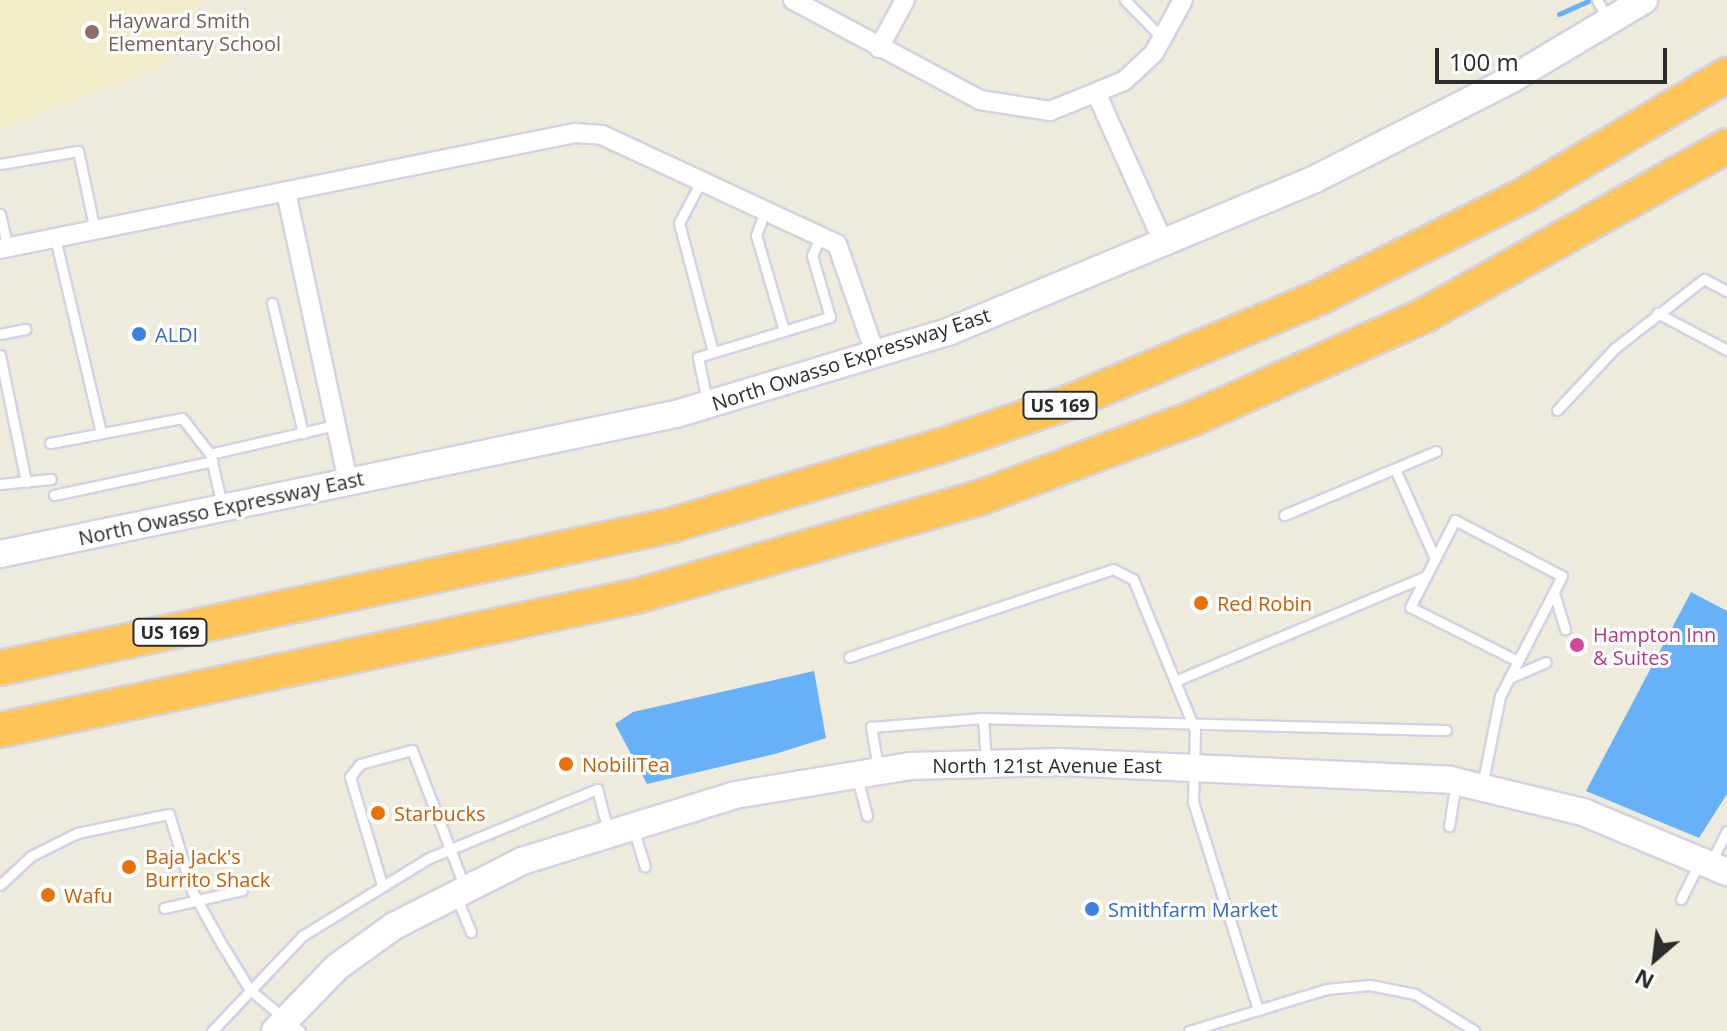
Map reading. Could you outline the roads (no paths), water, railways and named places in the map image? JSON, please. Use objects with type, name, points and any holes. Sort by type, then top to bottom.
[{"type":"highway","name":"US 169","points":[[0,668],[672,525],[956,441],[1075,400],[1322,296],[1523,196],[1727,75]]},
{"type":"highway","points":[[0,730],[637,596],[979,498],[1194,418],[1423,316],[1727,146]]},
{"type":"street","points":[[793,0],[879,48],[1005,108],[1050,111],[1098,97],[1163,39],[1183,0]]},
{"type":"street","points":[[879,48],[905,0]]},
{"type":"street","name":"North Owasso Expressway East","points":[[0,554],[708,404],[875,353],[1165,246],[1329,172],[1603,10],[1644,0]]},
{"type":"street","points":[[1098,97],[1165,246]]},
{"type":"street","points":[[4,248],[575,133],[602,135],[767,205],[822,233],[846,256],[875,353]]},
{"type":"street","points":[[286,192],[348,481]]},
{"type":"street","name":"North 121st Avenue East","points":[[287,1028],[337,967],[460,891],[620,827],[868,772],[986,762],[1192,766],[1469,783],[1583,812],[1712,866]]},
{"type":"lane","points":[[1125,0],[1163,39]]},
{"type":"lane","points":[[0,164],[78,151],[95,230]]},
{"type":"lane","points":[[702,178],[679,223],[713,352]]},
{"type":"lane","points":[[767,205],[756,235],[784,331]]},
{"type":"lane","points":[[0,214],[4,248]]},
{"type":"lane","points":[[708,404],[698,357],[830,317],[812,256],[822,233]]},
{"type":"lane","points":[[55,238],[101,433]]},
{"type":"lane","points":[[1557,410],[1657,313],[1704,279],[1727,291]]},
{"type":"lane","points":[[272,303],[303,433]]},
{"type":"lane","points":[[1657,313],[1727,350]]},
{"type":"lane","points":[[0,334],[26,329]]},
{"type":"lane","points":[[0,355],[26,482]]},
{"type":"lane","points":[[50,443],[182,418],[211,458],[223,509]]},
{"type":"lane","points":[[54,495],[336,425]]},
{"type":"lane","points":[[1284,515],[1436,451]]},
{"type":"lane","points":[[1395,469],[1435,559]]},
{"type":"lane","points":[[0,484],[51,479]]},
{"type":"lane","points":[[1449,826],[1509,678],[1518,661],[1554,593],[1562,576],[1455,520],[1410,607],[1518,661]]},
{"type":"lane","points":[[849,657],[957,624],[1113,569],[1133,579],[1190,720],[1193,802],[1258,1010]]},
{"type":"lane","points":[[1175,681],[1426,576]]},
{"type":"lane","points":[[1554,593],[1565,629]]},
{"type":"lane","points":[[1509,678],[1546,662]]},
{"type":"lane","points":[[983,718],[986,762]]},
{"type":"lane","points":[[867,816],[871,727],[983,718],[1190,720],[1446,730]]},
{"type":"lane","points":[[382,885],[350,777],[360,764],[412,750],[448,849],[471,932]]},
{"type":"lane","points":[[212,1031],[302,936],[382,885],[448,849],[597,789],[645,866]]},
{"type":"lane","points":[[0,885],[31,856],[77,833],[169,814],[197,902],[250,990],[287,1028]]},
{"type":"lane","points":[[1681,899],[1712,866],[1727,831]]},
{"type":"lane","points":[[164,908],[242,890]]},
{"type":"lane","points":[[1189,1031],[1326,989],[1370,985],[1415,994],[1475,1031]]},
{"type":"water","points":[[1691,592],[1727,611],[1727,794],[1699,838],[1586,791]]},
{"type":"water","points":[[814,671],[826,738],[775,754],[647,784],[615,724],[633,712]]},
{"type":"waterway","points":[[1559,14],[1588,1]]},
{"type":"place","name":"Hayward Smith Elementary School","points":[[92,32]]},
{"type":"place","name":"ALDI","points":[[139,334]]},
{"type":"place","name":"Red Robin","points":[[1201,603]]},
{"type":"place","name":"Hampton Inn & Suites","points":[[1577,645]]},
{"type":"place","name":"NobiliTea","points":[[566,764]]},
{"type":"place","name":"Starbucks","points":[[378,813]]},
{"type":"place","name":"Baja Jack's Burrito Shack","points":[[129,867]]},
{"type":"place","name":"Wafu","points":[[48,895]]},
{"type":"place","name":"Smithfarm Market","points":[[1092,909]]}]
